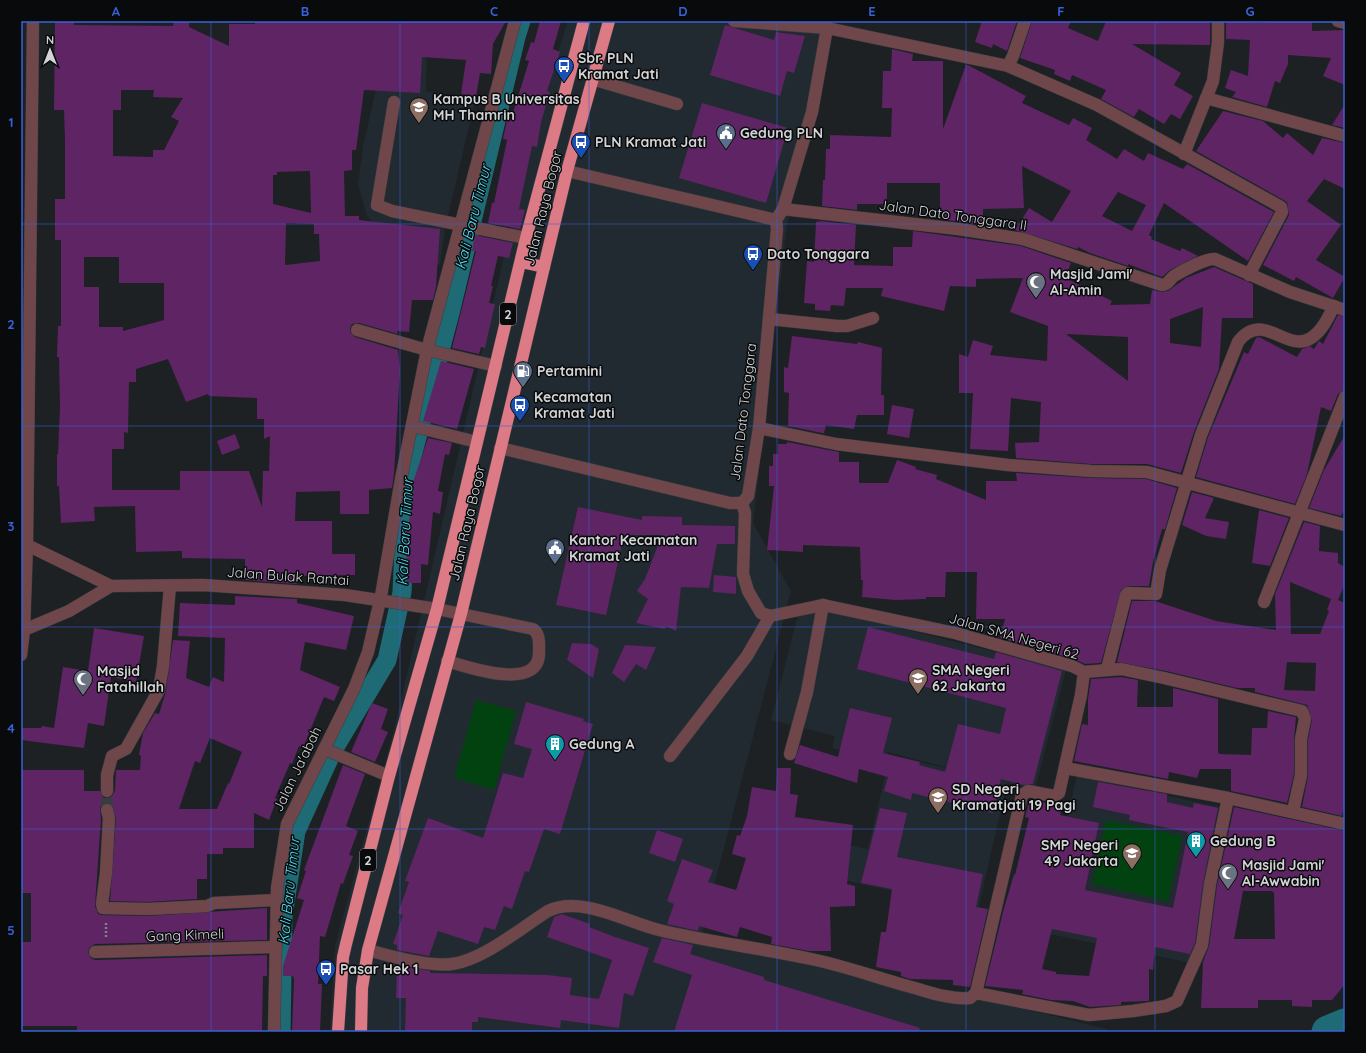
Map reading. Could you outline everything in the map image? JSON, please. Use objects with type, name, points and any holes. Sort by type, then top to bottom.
[{"type":"highway","name":"Jalan Raya Bogor","points":[[338,1032],[343,957],[389,776],[437,609],[526,238],[584,21]]},
{"type":"highway","name":"Jalan Raya Bogor","points":[[361,1032],[362,988],[368,950],[461,614],[567,171],[609,21]]},
{"type":"highway","points":[[521,262],[544,267]]},
{"type":"street","points":[[21,655],[24,630],[27,545],[24,501],[26,127],[33,21]]},
{"type":"street","name":"Jalan Ja'abah","points":[[274,1032],[276,900],[280,857],[286,824],[326,750],[354,689],[368,652],[462,225],[515,21]]},
{"type":"street","points":[[734,21],[826,25],[1008,66],[1097,106],[1282,209],[1249,275],[1290,292],[1340,308],[1320,331],[1304,342],[1263,329],[1254,329],[1243,335],[1238,342],[1216,395],[1187,482],[1160,570],[1156,594],[1128,593],[1126,595],[1106,670]]},
{"type":"street","points":[[1008,66],[1025,21]]},
{"type":"street","points":[[1184,154],[1213,81],[1218,42],[1218,21]]},
{"type":"street","points":[[1338,21],[1345,23]]},
{"type":"street","points":[[567,171],[776,220],[783,209],[812,112],[826,25]]},
{"type":"street","points":[[592,79],[678,104]]},
{"type":"street","points":[[1206,98],[1345,136]]},
{"type":"street","points":[[394,102],[377,205],[392,211],[526,238]]},
{"type":"street","name":"Jalan Dato Tonggara II","points":[[783,209],[958,228],[1023,239],[1162,286],[1166,285],[1176,275],[1212,259],[1249,275]]},
{"type":"street","name":"Jalan Dato Tonggara","points":[[742,503],[748,496],[759,428],[770,319],[777,229],[776,220]]},
{"type":"street","points":[[770,319],[847,326],[873,318]]},
{"type":"street","points":[[357,330],[435,352],[496,366]]},
{"type":"street","points":[[1264,602],[1345,397]]},
{"type":"street","points":[[417,427],[477,442]]},
{"type":"street","points":[[759,428],[836,444],[1008,465],[1091,471],[1147,472],[1298,514],[1345,525]]},
{"type":"street","points":[[500,448],[730,503],[742,503],[745,513],[743,574],[748,591],[761,612],[770,616],[747,656],[670,756]]},
{"type":"street","name":"Jalan Bulak Rantai","points":[[27,545],[111,586],[203,585],[301,591],[392,601],[533,629],[538,635],[539,658],[533,668],[524,674],[516,676],[447,661]]},
{"type":"street","points":[[24,630],[76,608],[111,586]]},
{"type":"street","points":[[107,791],[107,776],[112,756],[126,749],[159,690],[163,666],[170,586]]},
{"type":"street","points":[[790,754],[807,692],[822,605]]},
{"type":"street","name":"Jalan SMA Negeri 62","points":[[770,616],[822,605],[955,633],[1072,666],[1084,672],[1081,695],[1065,768],[1056,796],[1029,791],[1022,795],[976,993]]},
{"type":"street","points":[[1084,672],[1121,670],[1164,678],[1302,711],[1305,719],[1301,739],[1301,775],[1293,811]]},
{"type":"street","points":[[326,750],[389,776]]},
{"type":"street","points":[[1065,768],[1293,811],[1345,824]]},
{"type":"street","points":[[368,950],[439,965],[459,963],[487,951],[548,911],[556,907],[572,906],[607,913],[658,930],[812,959],[925,991],[956,998],[970,998],[976,993],[1089,1015],[1133,1012],[1166,1006],[1177,1001],[1202,945],[1210,884],[1228,798]]},
{"type":"street","points":[[107,810],[109,815],[102,904],[103,908],[156,909],[207,906],[214,903],[276,900]]},
{"type":"street","name":"Gang Kimeli","points":[[100,952],[276,947]]},
{"type":"path","points":[[100,952],[106,908]]},
{"type":"shaded area","points":[[568,21],[759,21],[826,31],[787,224],[753,523],[791,591],[702,932],[1107,1029],[1107,1032],[330,1032],[335,946],[395,726],[535,123]]},
{"type":"shaded area","name":"Kampus B Universitas MH Thamrin","points":[[427,35],[426,91],[475,101],[445,228],[440,265],[415,263],[367,216],[358,184],[363,147],[376,89]]},
{"type":"shaded area","name":"SMA Negeri 62 Jakarta","points":[[801,603],[1066,670],[1035,789],[1007,783],[978,910],[826,876],[833,842],[868,849],[890,755],[996,780],[888,752],[885,762],[832,748],[835,736],[771,720]]},
{"type":"shaded area","name":"SMP Negeri 49 Jakarta","points":[[1077,776],[1224,808],[1192,963],[1039,932]]},
{"type":"green space","points":[[476,700],[516,711],[494,790],[454,778]]},
{"type":"green space","points":[[1106,820],[1182,836],[1168,901],[1092,884]]},
{"type":"building","points":[[55,21],[74,21],[74,25],[173,26],[174,21],[189,21],[189,27],[229,46],[229,24],[255,24],[255,21],[506,21],[493,44],[491,74],[480,73],[476,97],[461,94],[466,60],[422,57],[420,93],[364,90],[356,150],[352,150],[352,170],[344,171],[345,216],[359,216],[359,220],[440,229],[436,287],[433,300],[412,300],[409,332],[397,331],[398,334],[359,323],[352,324],[350,328],[350,332],[355,337],[398,350],[400,370],[392,488],[369,490],[369,514],[340,514],[340,491],[296,492],[295,521],[332,521],[332,554],[355,554],[355,575],[297,576],[297,584],[245,580],[245,559],[182,558],[182,551],[136,552],[135,506],[94,507],[95,521],[61,523],[59,486],[57,486],[57,454],[60,407],[59,357],[57,357],[58,326],[61,326],[61,240],[55,240],[55,199],[65,199],[65,141],[64,110],[54,110]],"holes":[[[121,90],[154,90],[153,97],[183,98],[171,117],[179,121],[164,150],[153,150],[153,157],[113,156],[113,110],[121,110]],[[310,171],[311,213],[273,204],[273,175],[277,175],[277,172]],[[286,223],[314,224],[314,234],[319,234],[320,261],[285,265]],[[84,257],[119,257],[119,283],[164,283],[164,320],[123,331],[123,327],[99,327],[99,287],[84,287]],[[168,359],[186,402],[208,394],[209,396],[257,398],[257,419],[264,419],[264,439],[270,436],[269,471],[263,471],[262,507],[249,471],[180,471],[180,490],[112,490],[112,449],[124,449],[124,432],[128,433],[129,382],[136,382],[136,369]]]},
{"type":"building","points":[[540,21],[561,21],[553,49],[560,52],[547,91],[550,92],[541,122],[537,147],[532,146],[519,209],[525,210],[520,229],[488,223],[492,203],[494,203],[507,140],[503,139],[508,115],[512,116],[529,61],[525,60],[531,42],[534,43]]},
{"type":"building","points":[[982,21],[1017,21],[1007,51],[993,44],[992,48],[975,42]]},
{"type":"building","points":[[1032,21],[1071,21],[1068,28],[1098,41],[1106,21],[1210,21],[1210,45],[1132,44],[1181,73],[1174,85],[1193,96],[1180,119],[1171,114],[1164,124],[1139,109],[1134,117],[1101,99],[1106,90],[1072,75],[1070,81],[1054,74],[1055,70],[1020,58]]},
{"type":"building","points":[[1226,21],[1265,23],[1265,21],[1312,21],[1312,31],[1345,30],[1345,85],[1323,76],[1331,58],[1288,55],[1288,64],[1280,83],[1275,81],[1267,107],[1232,97],[1236,92],[1225,88],[1231,70],[1248,76],[1250,40],[1226,39]]},
{"type":"building","points":[[725,25],[774,40],[776,32],[805,36],[794,73],[787,71],[780,96],[710,75]]},
{"type":"building","points":[[892,49],[913,54],[912,61],[943,61],[943,129],[966,65],[968,65],[1026,96],[1022,103],[1069,125],[1073,118],[1092,128],[1086,140],[1117,159],[1124,149],[1144,161],[1148,153],[1183,169],[1187,164],[1274,212],[1248,261],[1164,203],[1149,235],[1152,237],[1151,239],[1180,251],[1182,248],[1198,256],[1170,270],[1162,277],[1128,264],[1128,266],[1090,253],[1078,247],[1077,249],[1015,230],[1029,208],[1052,222],[1071,191],[1022,166],[1024,208],[983,209],[983,225],[940,219],[940,183],[887,183],[887,204],[857,204],[857,210],[822,206],[826,149],[830,149],[830,135],[891,137],[892,108],[882,108],[883,71],[891,71]],"holes":[[[1118,192],[1146,205],[1132,231],[1102,216]]]},
{"type":"building","name":"Gedung PLN","points":[[702,103],[788,128],[766,203],[679,178]]},
{"type":"building","points":[[1345,104],[1345,128],[1332,125]]},
{"type":"building","points":[[1223,111],[1263,121],[1283,138],[1287,133],[1313,155],[1322,138],[1345,143],[1345,189],[1324,179],[1307,201],[1341,225],[1316,260],[1345,277],[1333,298],[1296,277],[1294,281],[1263,265],[1289,215],[1287,202],[1196,151]]},
{"type":"building","points":[[821,221],[856,225],[854,265],[893,266],[893,247],[912,247],[913,231],[1021,246],[1071,263],[1065,278],[1112,301],[1110,305],[1150,304],[1152,290],[1162,292],[1168,291],[1186,278],[1214,267],[1253,284],[1253,318],[1222,318],[1219,369],[1194,432],[1181,473],[1147,464],[1091,464],[1016,458],[1015,443],[1039,442],[1041,402],[1011,398],[1008,451],[970,449],[973,393],[959,393],[959,354],[968,357],[973,340],[993,346],[990,355],[1047,361],[1048,326],[1010,312],[1023,278],[976,279],[976,287],[950,286],[944,311],[881,296],[883,288],[846,288],[844,306],[831,305],[830,311],[815,310],[815,304],[804,303],[807,261],[814,262],[816,222]],"holes":[[[1203,307],[1201,347],[1170,343],[1170,319]],[[1066,334],[1128,337],[1128,381]]]},
{"type":"building","points":[[475,235],[513,243],[509,258],[498,256],[491,286],[493,286],[489,303],[495,304],[485,348],[481,347],[479,354],[452,348],[476,251],[472,251]]},
{"type":"building","points":[[1338,315],[1345,317],[1345,390],[1338,394],[1331,411],[1321,407],[1307,474],[1295,504],[1196,477],[1208,437],[1244,352],[1248,354],[1256,338],[1259,337],[1297,357],[1302,349],[1310,346],[1314,349],[1319,341],[1323,344]]},
{"type":"building","points":[[792,336],[857,344],[858,342],[882,348],[881,395],[884,395],[884,415],[857,415],[854,429],[826,425],[824,433],[827,434],[788,426],[789,393],[784,392],[784,367],[788,368]]},
{"type":"building","points":[[441,361],[474,369],[457,429],[423,421]]},
{"type":"building","points":[[892,405],[914,409],[909,438],[887,434]]},
{"type":"building","points":[[235,434],[240,448],[222,455],[217,441]]},
{"type":"building","points":[[1345,435],[1345,509],[1341,516],[1309,508],[1324,470]]},
{"type":"building","points":[[428,438],[452,443],[449,455],[445,454],[438,491],[443,492],[440,514],[433,512],[428,565],[421,564],[421,583],[407,583],[406,528],[408,529],[414,488],[411,488]]},
{"type":"building","points":[[787,442],[839,452],[839,462],[859,462],[859,483],[888,483],[897,460],[916,467],[915,469],[937,475],[936,479],[986,500],[986,481],[1017,481],[1016,473],[1091,478],[1146,479],[1177,488],[1165,529],[1162,529],[1153,562],[1149,586],[1128,586],[1121,590],[1101,663],[1085,664],[1074,659],[1000,638],[1005,619],[976,619],[977,572],[946,572],[945,597],[895,600],[862,597],[863,580],[861,580],[860,547],[803,545],[803,552],[767,550],[774,486],[769,486],[769,466],[773,466],[773,454],[778,454],[778,444],[787,444]]},
{"type":"building","points":[[1192,492],[1214,498],[1205,518],[1229,522],[1226,539],[1206,536],[1182,525]]},
{"type":"building","points":[[578,507],[642,520],[642,516],[682,517],[682,525],[735,526],[735,544],[717,544],[709,588],[681,587],[676,631],[666,626],[665,629],[636,623],[648,599],[637,591],[645,579],[662,535],[624,535],[606,615],[556,605]]},
{"type":"building","points":[[1259,510],[1289,518],[1270,566],[1252,563]]},
{"type":"building","points":[[1304,522],[1320,526],[1319,551],[1338,553],[1338,563],[1345,567],[1345,584],[1338,600],[1345,603],[1345,801],[1342,816],[1302,807],[1308,776],[1308,740],[1312,720],[1307,705],[1255,692],[1255,688],[1237,688],[1166,671],[1117,662],[1132,601],[1155,601],[1216,621],[1276,630],[1275,594]],"holes":[[[1290,582],[1331,599],[1327,610],[1329,611],[1320,634],[1291,634]],[[1287,662],[1316,663],[1315,691],[1284,690]]]},
{"type":"building","points":[[714,575],[736,577],[736,594],[713,592]]},
{"type":"building","points":[[235,596],[297,599],[297,603],[354,616],[346,650],[305,642],[300,670],[340,687],[334,701],[324,697],[303,748],[299,746],[292,764],[290,763],[275,798],[277,799],[269,820],[254,813],[254,848],[223,848],[223,854],[207,854],[207,879],[197,879],[197,899],[148,902],[110,901],[116,818],[112,805],[106,803],[102,804],[100,808],[101,819],[95,906],[98,914],[102,915],[148,916],[267,908],[267,940],[95,944],[89,948],[88,953],[91,958],[95,960],[267,955],[267,976],[263,976],[262,1032],[77,1032],[77,1026],[21,1026],[21,942],[31,942],[31,893],[21,893],[21,770],[84,770],[84,791],[100,791],[104,798],[111,797],[115,791],[116,770],[140,770],[141,756],[139,755],[143,733],[155,713],[159,714],[166,691],[173,640],[190,641],[186,678],[209,687],[213,677],[224,682],[225,638],[178,636],[180,603],[235,605]],"holes":[[[210,738],[242,752],[217,809],[179,809],[195,761],[200,763]]]},
{"type":"building","points":[[868,627],[994,659],[996,652],[1062,671],[1033,784],[1024,785],[1001,779],[993,813],[912,793],[911,800],[884,791],[888,777],[859,769],[857,783],[794,763],[800,745],[838,757],[850,708],[892,718],[883,753],[920,762],[919,765],[945,772],[958,724],[1000,734],[1006,708],[857,669]]},
{"type":"building","points":[[94,628],[144,636],[136,682],[111,677],[104,726],[88,723],[84,748],[21,740],[21,728],[41,728],[42,726],[54,728],[63,667],[88,671]]},
{"type":"building","points":[[572,643],[591,644],[599,649],[593,678],[567,660]]},
{"type":"building","points":[[625,645],[656,647],[646,670],[636,664],[624,682],[612,673]]},
{"type":"building","points":[[1121,677],[1138,680],[1137,707],[1173,707],[1173,688],[1218,699],[1218,753],[1220,754],[1251,755],[1252,728],[1267,728],[1268,711],[1296,717],[1294,739],[1294,774],[1287,803],[1231,791],[1231,769],[1200,769],[1197,778],[1169,772],[1168,779],[1074,761],[1082,724],[1088,725],[1088,699],[1091,679]]},
{"type":"building","points":[[526,702],[584,719],[583,721],[593,724],[560,834],[544,829],[529,872],[525,871],[512,909],[504,906],[495,930],[484,927],[478,944],[438,931],[429,956],[397,950],[397,945],[393,944],[403,915],[398,913],[409,882],[405,881],[428,818],[483,838],[503,773],[523,778],[532,749],[514,744]]},
{"type":"building","points":[[372,703],[388,709],[381,729],[388,732],[375,762],[351,752]]},
{"type":"building","points":[[343,765],[365,774],[346,826],[358,831],[349,855],[353,856],[343,884],[341,883],[325,937],[320,936],[318,984],[322,984],[320,1032],[292,1032],[294,979],[293,976],[283,976],[283,966],[304,900],[297,898],[306,871],[304,870]]},
{"type":"building","points":[[777,768],[791,768],[790,794],[798,795],[795,817],[853,825],[847,884],[855,886],[855,906],[830,907],[831,951],[809,951],[771,944],[772,937],[740,927],[737,937],[699,926],[698,931],[667,924],[674,904],[667,901],[682,859],[713,870],[708,882],[736,890],[746,858],[732,854],[737,835],[740,836],[747,816],[752,787],[776,791]]},
{"type":"building","points":[[1098,782],[1167,794],[1167,802],[1193,808],[1194,803],[1218,808],[1203,883],[1195,943],[1190,954],[1155,947],[1153,970],[1149,969],[1149,1001],[1121,1002],[1121,1005],[1090,1007],[1073,1001],[1051,1000],[1022,994],[1023,990],[985,986],[1003,912],[1014,874],[1015,875],[1029,818],[1025,817],[1030,799],[1062,807],[1060,815],[1099,823],[1085,890],[1173,908],[1188,832],[1129,820],[1130,815],[1093,807]],"holes":[[[1052,929],[1097,938],[1089,976],[1056,974],[1056,972],[1042,969]]]},
{"type":"building","points":[[1234,807],[1345,831],[1345,984],[1332,1000],[1312,1000],[1312,1007],[1292,1006],[1292,1000],[1258,1000],[1258,1008],[1201,1008],[1203,962],[1209,946],[1217,885]],"holes":[[[1243,891],[1272,891],[1274,893],[1275,939],[1234,939]]]},
{"type":"building","points":[[880,808],[907,813],[897,857],[983,874],[976,907],[988,909],[970,987],[953,985],[953,980],[910,979],[901,976],[901,972],[876,967],[881,932],[886,932],[892,889],[861,883]]},
{"type":"building","points":[[657,830],[683,839],[675,862],[649,853]]},
{"type":"building","points":[[562,914],[590,924],[589,927],[612,936],[649,948],[633,996],[624,993],[619,1028],[561,1020],[560,1028],[478,1017],[478,1022],[472,1022],[472,1032],[405,1032],[406,998],[396,998],[397,965],[430,971],[430,973],[548,975],[572,978],[570,995],[599,999],[612,960],[547,937],[554,917]]},
{"type":"building","points":[[662,938],[693,945],[690,954],[764,977],[764,980],[920,1028],[919,1032],[674,1032],[692,975],[653,962]]},
{"type":"waterway","name":"Kali Baru Timur","points":[[281,1032],[283,916],[296,831],[333,750],[387,660],[402,592],[407,475],[450,313],[521,21]]},
{"type":"waterway","points":[[1328,1032],[1345,1025]]},
{"type":"tunnel","points":[[107,791],[107,810]]},
{"type":"place","name":"Sbr. PLN Kramat Jati","points":[[564,83]]},
{"type":"place","name":"Kampus B Universitas MH Thamrin","points":[[419,124]]},
{"type":"place","name":"Gedung PLN","points":[[726,150]]},
{"type":"place","name":"PLN Kramat Jati","points":[[581,159]]},
{"type":"place","name":"Dato Tonggara","points":[[753,271]]},
{"type":"place","name":"Masjid Jami' Al-Amin","points":[[1036,299]]},
{"type":"place","name":"Pertamini","points":[[523,388]]},
{"type":"place","name":"Kecamatan Kramat Jati","points":[[520,422]]},
{"type":"place","name":"Kantor Kecamatan Kramat Jati","points":[[555,565]]},
{"type":"place","name":"SMA Negeri 62 Jakarta","points":[[918,695]]},
{"type":"place","name":"Masjid Fatahillah","points":[[83,696]]},
{"type":"place","name":"Gedung A","points":[[555,761]]},
{"type":"place","name":"SD Negeri Kramatjati 19 Pagi","points":[[938,814]]},
{"type":"place","name":"Gedung B","points":[[1196,858]]},
{"type":"place","name":"SMP Negeri 49 Jakarta","points":[[1132,870]]},
{"type":"place","name":"Masjid Jami' Al-Awwabin","points":[[1228,890]]},
{"type":"place","name":"Pasar Hek 1","points":[[326,986]]}]
